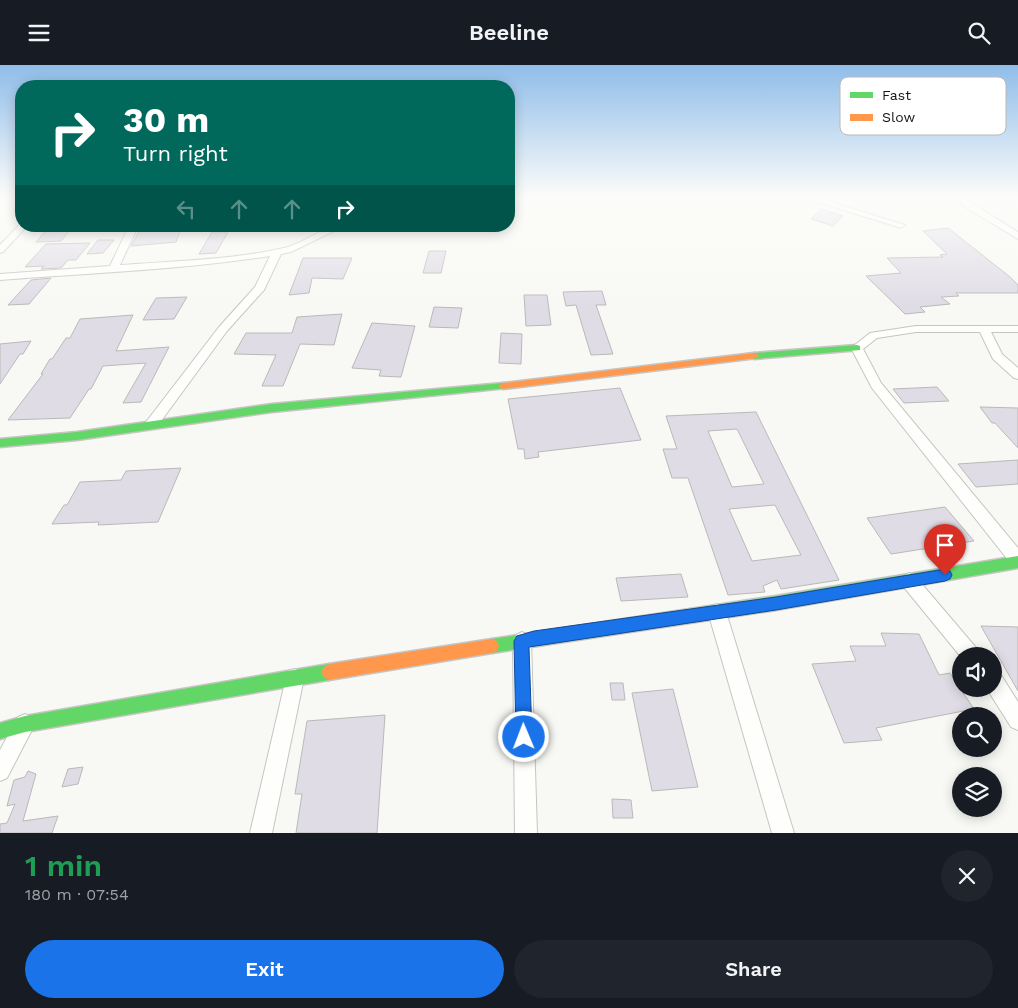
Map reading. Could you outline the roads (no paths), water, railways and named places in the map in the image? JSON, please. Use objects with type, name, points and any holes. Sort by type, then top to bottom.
[{"type":"street","points":[[0,250],[16,233]]},
{"type":"street","points":[[113,270],[131,233]]},
{"type":"street","points":[[0,277],[226,260],[288,250],[325,233]]},
{"type":"street","points":[[151,425],[223,329],[252,299],[277,252]]},
{"type":"street","points":[[0,443],[77,436],[272,407],[546,382],[700,361],[856,348],[874,335],[916,329],[1018,329]]},
{"type":"street","points":[[984,330],[997,356],[1018,375]]},
{"type":"street","points":[[0,731],[25,724],[534,638],[717,612],[909,581],[1018,561],[876,385],[856,348]]},
{"type":"street","points":[[909,581],[964,647]]},
{"type":"street","points":[[717,612],[783,833]]},
{"type":"street","points":[[522,641],[526,833]]},
{"type":"street","points":[[261,833],[295,678]]},
{"type":"street","points":[[1002,694],[1018,719]]},
{"type":"street","points":[[0,771],[25,724]]}]
